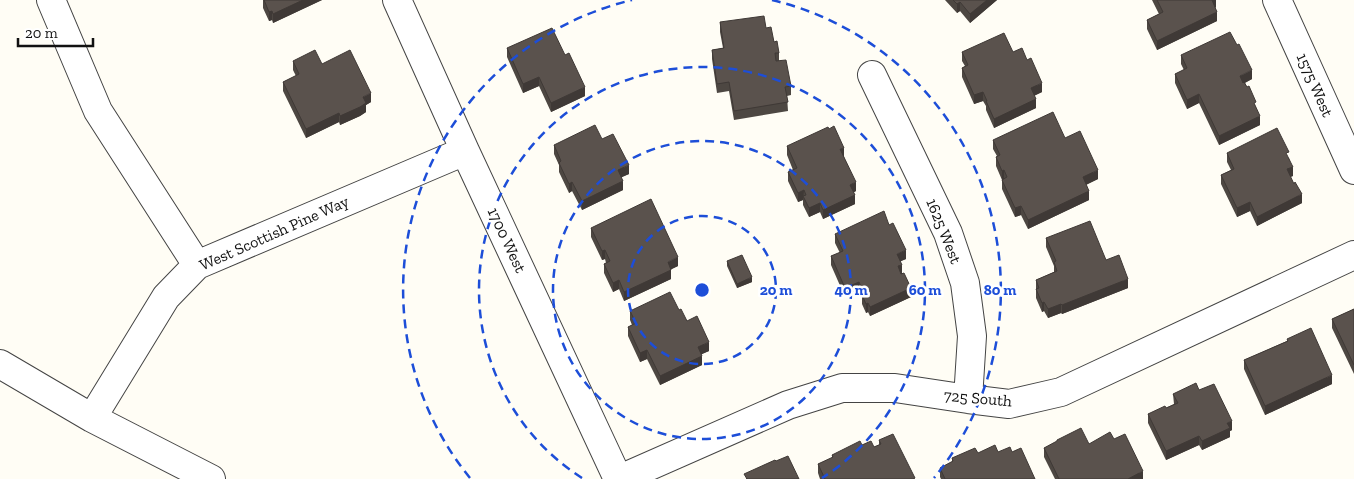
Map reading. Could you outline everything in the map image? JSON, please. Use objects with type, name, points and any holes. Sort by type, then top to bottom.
[{"type":"street","points":[[51,0],[98,111],[197,265]]},
{"type":"street","name":"1700 West","points":[[397,0],[619,479]]},
{"type":"street","name":"1575 West","points":[[1277,0],[1354,170]]},
{"type":"street","name":"1625 West","points":[[872,75],[948,233],[965,284],[972,336],[968,399]]},
{"type":"street","name":"West Scottish Pine Way","points":[[92,418],[166,297],[197,265],[465,150]]},
{"type":"street","name":"725 South","points":[[619,479],[788,405],[842,388],[896,388],[1009,404],[1061,392],[1354,255]]},
{"type":"street","points":[[0,364],[92,418],[210,479]]},
{"type":"building","points":[[264,0],[303,0],[273,14],[272,11],[269,12]]},
{"type":"building","points":[[953,0],[987,0],[970,14],[960,2],[957,4]]},
{"type":"building","points":[[1157,0],[1212,0],[1217,12],[1157,41],[1147,20],[1163,12]]},
{"type":"building","points":[[764,16],[766,28],[771,27],[774,42],[777,41],[779,53],[775,53],[776,61],[786,60],[791,86],[785,87],[788,102],[734,111],[729,82],[717,84],[712,50],[724,48],[720,22]]},
{"type":"building","points":[[552,28],[565,55],[569,53],[585,87],[551,103],[539,77],[523,84],[507,48]]},
{"type":"building","points":[[1230,32],[1237,45],[1239,44],[1252,70],[1240,76],[1243,83],[1247,87],[1249,86],[1260,116],[1219,136],[1199,94],[1187,100],[1175,74],[1187,68],[1181,55]]},
{"type":"building","points":[[1004,33],[1013,52],[1022,48],[1027,60],[1031,58],[1042,83],[1031,88],[1036,99],[994,119],[983,92],[974,95],[962,68],[968,65],[962,52]]},
{"type":"building","points":[[315,50],[322,64],[350,50],[371,93],[363,97],[366,103],[360,107],[340,116],[339,113],[306,129],[283,82],[299,74],[293,61]]},
{"type":"building","points":[[1053,112],[1065,138],[1080,131],[1098,170],[1083,177],[1089,191],[1028,220],[1021,206],[1015,208],[1002,180],[1007,177],[996,157],[1000,155],[993,140]]},
{"type":"building","points":[[595,125],[602,139],[613,134],[629,165],[618,170],[623,181],[582,201],[572,182],[569,184],[559,163],[561,161],[554,145]]},
{"type":"building","points":[[834,126],[844,148],[840,149],[856,182],[850,185],[855,195],[823,210],[820,203],[809,208],[803,196],[806,195],[804,190],[798,193],[788,172],[797,168],[787,146]]},
{"type":"building","points":[[1277,128],[1289,152],[1286,153],[1293,167],[1287,169],[1294,184],[1295,182],[1302,194],[1257,217],[1250,202],[1237,208],[1221,175],[1234,169],[1227,153]]},
{"type":"building","points":[[651,199],[678,257],[668,262],[671,270],[624,292],[619,280],[613,283],[604,264],[610,261],[605,250],[602,251],[591,228]]},
{"type":"building","points":[[884,211],[889,225],[893,223],[906,250],[897,254],[902,265],[898,266],[901,274],[904,273],[911,288],[870,307],[868,303],[866,304],[862,295],[864,293],[859,282],[845,288],[831,256],[843,251],[835,234]]},
{"type":"building","points":[[1090,221],[1106,260],[1119,255],[1128,279],[1048,309],[1044,302],[1042,303],[1036,289],[1039,288],[1036,280],[1057,271],[1054,262],[1056,261],[1046,238]]},
{"type":"building","points":[[742,255],[752,277],[737,284],[727,261]]},
{"type":"building","points":[[670,292],[687,321],[697,316],[709,342],[698,347],[702,356],[660,376],[647,350],[640,353],[628,327],[636,323],[630,311]]},
{"type":"building","points":[[1354,309],[1354,365],[1332,319]]},
{"type":"building","points":[[1311,328],[1332,375],[1265,406],[1244,360],[1288,341],[1287,339]]},
{"type":"building","points":[[1196,383],[1199,390],[1214,384],[1232,421],[1227,423],[1230,428],[1202,441],[1199,436],[1166,451],[1148,414],[1165,406],[1166,408],[1178,403],[1173,394]]},
{"type":"building","points":[[1081,428],[1089,444],[1110,432],[1114,439],[1125,434],[1143,471],[1128,479],[1059,479],[1044,448]]},
{"type":"building","points":[[893,434],[915,478],[825,479],[818,464],[860,441],[862,445],[871,441],[874,447],[881,444],[879,440]]},
{"type":"building","points":[[995,445],[998,452],[1010,447],[1012,452],[1021,448],[1035,479],[945,479],[940,468],[953,461],[952,458],[975,448],[978,453]]},
{"type":"building","points":[[788,456],[799,479],[747,479],[744,474]]}]
